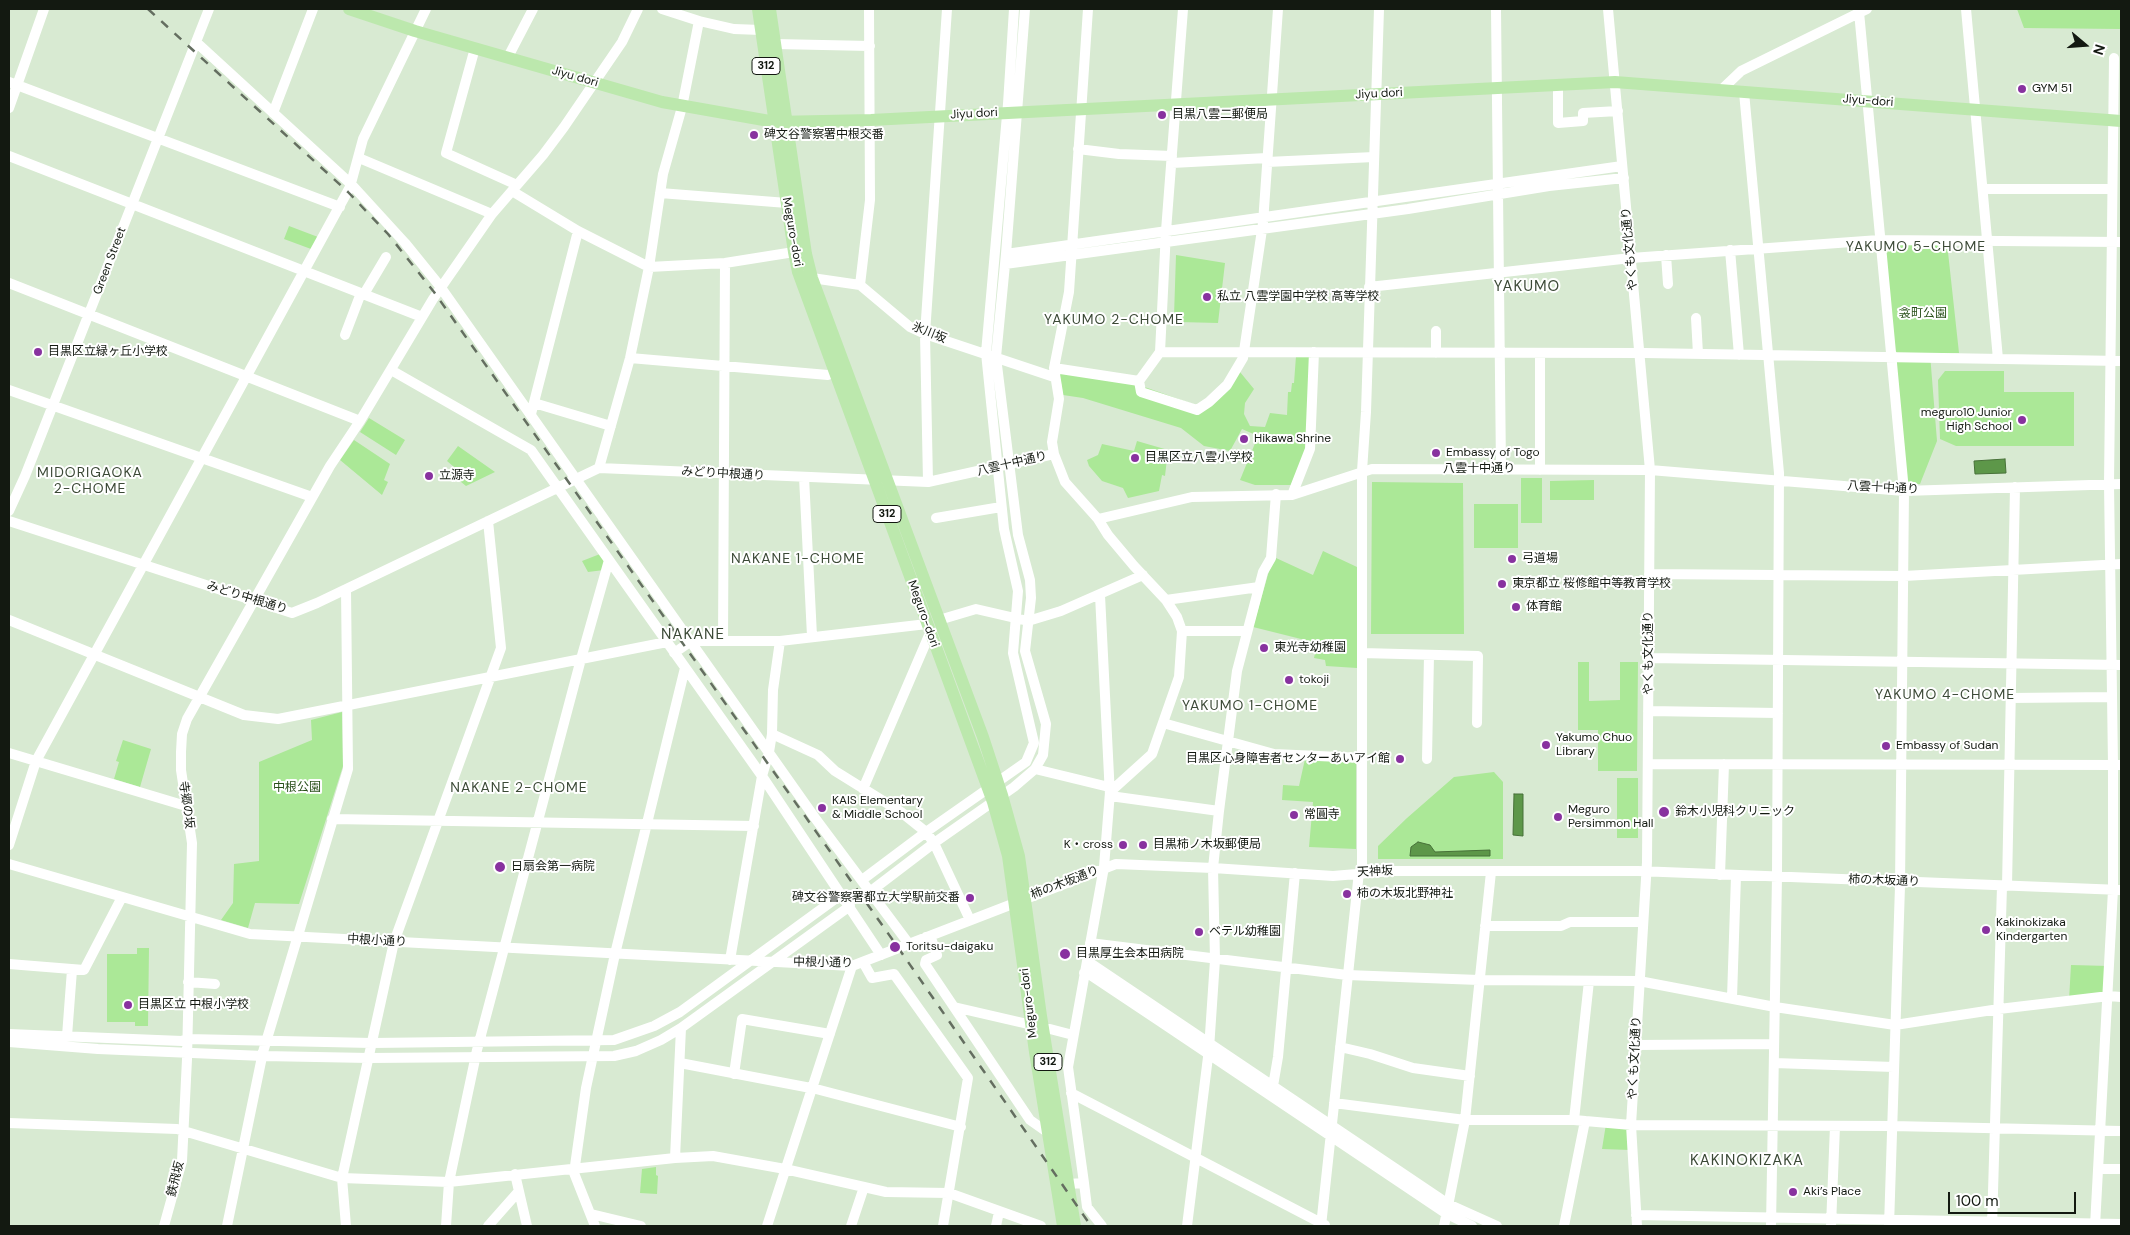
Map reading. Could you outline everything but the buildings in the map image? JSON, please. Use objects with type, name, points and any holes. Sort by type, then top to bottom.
[{"type":"main road","name":"Jiyu dori","points":[[349,9],[415,31],[682,107],[781,122],[871,120],[1615,82]]},
{"type":"main road","name":"Meguro-dori","points":[[758,9],[812,278],[932,626],[983,736],[993,785],[1019,856],[1021,900],[1037,1027],[1047,1132],[1063,1226]]},
{"type":"main road","name":"Meguro-dori","points":[[770,9],[775,44],[786,203],[798,272],[835,372],[881,481]]},
{"type":"main road","name":"Jiyu-dori","points":[[1615,82],[2118,121]]},
{"type":"main road","name":"Meguro-dori","points":[[1037,1027],[1052,1086],[1075,1226]]},
{"type":"street","points":[[9,108],[13,83],[44,9]]},
{"type":"street","name":"Green Street","points":[[9,511],[26,476],[209,9]]},
{"type":"street","points":[[273,113],[313,9]]},
{"type":"street","points":[[9,844],[36,761],[352,185],[363,139],[426,9]]},
{"type":"street","points":[[508,57],[532,9]]},
{"type":"street","points":[[199,696],[312,496],[360,421],[422,317],[492,214],[543,155],[595,83],[622,42],[638,9]]},
{"type":"street","points":[[662,9],[699,21],[734,29],[761,30]]},
{"type":"street","points":[[812,278],[860,284],[870,200],[869,9]]},
{"type":"street","points":[[928,482],[925,334],[947,9]]},
{"type":"street","points":[[866,885],[934,843],[998,799],[1035,769],[1043,755],[1046,738],[1046,724],[1025,651],[1031,598],[1030,580],[1018,535],[996,357],[1006,259],[1014,9]]},
{"type":"street","points":[[866,885],[926,832],[1026,762],[1034,743],[1012,653],[1018,591],[1001,507],[986,353],[1024,9]]},
{"type":"street","points":[[1054,454],[1052,442],[1059,399],[1054,373],[1068,292],[1072,250],[1088,9]]},
{"type":"street","points":[[1183,9],[1166,231],[1160,352],[1138,381],[1141,392],[1197,410],[1209,402],[1227,385],[1245,352],[1262,229],[1278,9]]},
{"type":"street","points":[[1052,1086],[1070,1089],[1323,1225],[1347,976],[1361,872],[1362,471],[1379,9]]},
{"type":"street","points":[[1496,9],[1501,469]]},
{"type":"street","name":"やくも文化通り","points":[[1608,9],[1650,470],[1647,871],[1639,981],[1632,1125],[1637,1226]]},
{"type":"street","points":[[1966,9],[1998,359]]},
{"type":"street","points":[[1721,90],[1741,71],[1863,11],[1879,240],[1904,491],[1900,881],[1889,1223]]},
{"type":"street","points":[[599,468],[630,358],[649,267],[663,174],[682,107],[699,21]]},
{"type":"street","points":[[196,42],[352,185],[405,243],[441,288],[530,414],[572,481],[909,944]]},
{"type":"street","points":[[775,44],[870,46]]},
{"type":"street","points":[[475,48],[446,153],[514,188],[578,231],[649,267],[725,263],[794,252]]},
{"type":"street","points":[[2095,1225],[2108,996],[2117,890],[2117,765],[2112,697],[2116,665],[2116,564],[2110,484],[2116,361],[2116,242],[2112,190],[2118,121],[2114,58]]},
{"type":"street","points":[[13,83],[340,207]]},
{"type":"street","points":[[1558,84],[1558,123],[1583,121],[1583,112],[1618,111]]},
{"type":"street","points":[[1744,92],[1779,480],[1777,876],[1773,1125],[1774,1220]]},
{"type":"street","points":[[1078,149],[1172,159],[1267,160],[1374,157]]},
{"type":"street","points":[[9,156],[422,317]]},
{"type":"street","points":[[359,158],[492,214]]},
{"type":"street","points":[[1072,250],[1166,231],[1622,166]]},
{"type":"street","points":[[1006,259],[1072,250],[1166,242],[1372,214],[1549,186],[1624,178]]},
{"type":"street","points":[[1983,189],[2112,190]]},
{"type":"street","points":[[660,193],[786,203]]},
{"type":"street","points":[[530,414],[578,231]]},
{"type":"street","points":[[1369,287],[1631,258],[1879,240],[2116,242]]},
{"type":"street","points":[[1730,250],[1740,355]]},
{"type":"street","points":[[1666,255],[1668,284]]},
{"type":"street","points":[[344,335],[362,293],[386,256]]},
{"type":"street","points":[[723,641],[725,263]]},
{"type":"street","points":[[9,283],[360,421]]},
{"type":"street","name":"氷川坂","points":[[860,284],[910,327],[925,334],[1054,373],[1138,381]]},
{"type":"street","points":[[1696,318],[1698,354]]},
{"type":"street","points":[[1436,331],[1436,353]]},
{"type":"street","points":[[1160,352],[1698,354],[2116,361]]},
{"type":"street","points":[[1292,495],[1310,449],[1314,352]]},
{"type":"street","points":[[1540,353],[1540,470]]},
{"type":"street","points":[[630,358],[828,375],[835,372]]},
{"type":"street","points":[[391,370],[531,450],[762,776],[881,955]]},
{"type":"street","points":[[9,390],[312,496]]},
{"type":"street","points":[[534,403],[611,426]]},
{"type":"street","name":"八雲十中通り","points":[[881,481],[928,482],[1054,454],[1065,482],[1098,519],[1192,497],[1292,495],[1372,469],[1650,470],[1904,491],[2121,484]]},
{"type":"street","name":"みどり中根通り","points":[[9,521],[292,613],[599,468],[881,481]]},
{"type":"street","points":[[804,478],[812,636]]},
{"type":"street","points":[[1992,1224],[2010,765],[2015,487]]},
{"type":"street","points":[[1187,1226],[1194,1157],[1209,1048],[1215,960],[1213,868],[1219,811],[1237,671],[1263,572],[1271,558],[1276,494]]},
{"type":"street","points":[[936,518],[1001,507]]},
{"type":"street","points":[[1098,519],[1108,535],[1166,600],[1177,617],[1182,632],[1179,677],[1152,754],[1110,792]]},
{"type":"street","points":[[346,1226],[342,1178],[394,942],[437,820],[502,648],[488,521]]},
{"type":"street","points":[[446,1226],[449,1182],[477,1050],[609,560]]},
{"type":"street","points":[[1649,574],[1904,576],[2116,564]]},
{"type":"street","points":[[674,653],[690,642],[780,640],[932,626],[976,609],[1016,620],[1028,621],[1061,611],[1143,575]]},
{"type":"street","points":[[1166,600],[1259,586]]},
{"type":"street","points":[[227,1226],[265,1048],[348,769],[346,589]]},
{"type":"street","points":[[1100,595],[1110,792],[1104,867],[1068,1067],[1087,1207],[1102,1226]]},
{"type":"street","points":[[9,620],[244,715],[278,719],[667,642]]},
{"type":"street","points":[[863,789],[932,626]]},
{"type":"street","points":[[1182,632],[1246,631]]},
{"type":"street","points":[[730,960],[762,776],[772,734],[773,690],[780,640]]},
{"type":"street","points":[[1362,653],[1478,656],[1478,723]]},
{"type":"street","points":[[1427,759],[1429,654]]},
{"type":"street","points":[[1649,658],[2116,665]]},
{"type":"street","points":[[595,1226],[574,1168],[594,1049],[615,954],[685,668]]},
{"type":"street","name":"寺郷の坂","points":[[188,982],[192,843],[181,770],[182,734],[187,719],[199,696]]},
{"type":"street","points":[[2010,698],[2112,697]]},
{"type":"street","points":[[1648,711],[1778,713]]},
{"type":"street","points":[[1163,723],[1274,754],[1362,758]]},
{"type":"street","points":[[772,734],[818,755],[835,771],[901,812],[926,832],[934,843],[970,920]]},
{"type":"street","points":[[9,753],[186,806]]},
{"type":"street","points":[[1648,764],[2117,765]]},
{"type":"street","points":[[1720,875],[1724,764]]},
{"type":"street","points":[[1035,769],[1110,792],[1219,811]]},
{"type":"street","points":[[332,819],[754,826]]},
{"type":"street","name":"中根小通り","points":[[9,864],[250,934],[852,966],[1021,900]]},
{"type":"street","name":"天神坂","points":[[1104,867],[1116,864],[1333,876],[1361,872],[1647,871]]},
{"type":"street","name":"柿の木坂通り","points":[[1021,900],[1104,867]]},
{"type":"street","name":"柿の木坂通り","points":[[1647,871],[2117,890]]},
{"type":"street","points":[[1444,1226],[1465,1120],[1491,872]]},
{"type":"street","points":[[1273,1086],[1278,1056],[1295,873]]},
{"type":"street","points":[[1732,998],[1736,876]]},
{"type":"street","points":[[9,964],[84,970],[122,897]]},
{"type":"street","points":[[9,1034],[182,1041],[187,1046],[265,1048],[370,1050],[594,1049],[654,1026],[846,900]]},
{"type":"street","points":[[9,1042],[98,1049],[187,1046],[370,1050],[594,1049],[614,1056],[636,1051],[661,1040],[681,1028],[771,962],[846,900]]},
{"type":"street","points":[[1486,926],[1561,926],[1570,922],[1643,922]]},
{"type":"street","points":[[926,937],[932,941],[937,955],[926,960],[925,964],[1030,1120],[1047,1132]]},
{"type":"street","points":[[1090,944],[1347,976],[1479,980],[1639,981],[1775,1007],[1896,1025],[1999,1009],[2108,996],[2121,997]]},
{"type":"street","points":[[1087,961],[1331,1136],[1448,1209],[1497,1226]]},
{"type":"street","points":[[863,962],[874,979],[894,974],[968,1078],[943,1226]]},
{"type":"street","points":[[767,1226],[852,966]]},
{"type":"street","points":[[67,1036],[72,970]]},
{"type":"street","points":[[1084,973],[1089,974],[1273,1086],[1332,1125],[1472,1226]]},
{"type":"street","points":[[1564,1226],[1580,1121],[1589,981]]},
{"type":"street","points":[[188,982],[215,984]]},
{"type":"street","name":"鉄飛坂","points":[[164,1226],[182,1161],[188,982]]},
{"type":"street","points":[[954,1008],[1073,1035]]},
{"type":"street","points":[[734,1074],[742,1019],[830,1034]]},
{"type":"street","points":[[675,1158],[681,1028]]},
{"type":"street","points":[[1636,1045],[1774,1044]]},
{"type":"street","points":[[1340,1047],[1370,1054],[1413,1068],[1470,1076]]},
{"type":"street","points":[[680,1063],[812,1088],[961,1127]]},
{"type":"street","points":[[1774,1063],[1894,1067]]},
{"type":"street","points":[[1334,1103],[1465,1120],[1580,1121],[1632,1125],[1892,1126],[2121,1131]]},
{"type":"street","points":[[9,1123],[177,1129],[342,1178],[449,1182],[675,1158],[713,1156],[785,1169],[886,1192],[949,1193],[1041,1226]]},
{"type":"street","points":[[1831,1222],[1835,1126]]},
{"type":"street","points":[[2098,1169],[2121,1169]]},
{"type":"street","points":[[515,1174],[527,1226]]},
{"type":"street","points":[[1068,1184],[1084,1183]]},
{"type":"street","points":[[851,1226],[864,1187]]},
{"type":"street","points":[[488,1226],[519,1191]]},
{"type":"street","points":[[996,1226],[998,1212]]},
{"type":"street","points":[[591,1214],[641,1226]]},
{"type":"street","points":[[1636,1215],[1831,1222],[2121,1224]]},
{"type":"green space","points":[[2017,9],[2121,9],[2121,29],[2024,28]]},
{"type":"green space","points":[[289,226],[318,237],[311,249],[284,239]]},
{"type":"green space","name":"衾町公園","points":[[1887,242],[1947,243],[1959,353],[1930,354],[1937,441],[1920,484],[1912,484],[1906,480],[1896,364],[1898,354],[1894,349],[1885,246]]},
{"type":"green space","points":[[1176,255],[1225,263],[1218,323],[1179,322],[1175,320]]},
{"type":"green space","points":[[1296,356],[1311,357],[1307,446],[1291,485],[1255,485],[1240,480],[1258,436],[1242,429],[1230,451],[1204,446],[1181,428],[1083,398],[1063,395],[1059,371],[1136,384],[1207,409],[1240,372],[1254,389],[1245,403],[1244,414],[1250,426],[1265,427],[1270,413],[1287,415],[1288,392],[1291,392],[1292,383],[1294,383]]},
{"type":"green space","points":[[1945,371],[2004,371],[2004,392],[2074,392],[2074,446],[1956,446],[1940,439],[1938,380]]},
{"type":"green space","points":[[369,418],[405,440],[396,455],[360,432]]},
{"type":"green space","points":[[354,440],[390,464],[384,480],[388,482],[382,495],[340,460]]},
{"type":"green space","points":[[1137,441],[1168,450],[1165,476],[1162,475],[1159,491],[1128,498],[1123,488],[1102,481],[1089,466],[1087,460],[1098,455],[1102,444],[1134,451]]},
{"type":"green space","points":[[458,446],[495,472],[466,486],[450,473],[454,467],[447,461]]},
{"type":"green space","points":[[1521,478],[1542,478],[1542,523],[1521,523]]},
{"type":"green space","points":[[1594,480],[1594,500],[1550,500],[1550,481]]},
{"type":"green space","points":[[1372,482],[1463,483],[1464,634],[1371,634]]},
{"type":"green space","points":[[1474,504],[1518,504],[1518,548],[1474,548]]},
{"type":"green space","points":[[1323,551],[1357,567],[1357,668],[1326,666],[1325,660],[1314,658],[1317,643],[1253,627],[1269,571],[1276,558],[1313,575]]},
{"type":"green space","points":[[600,554],[606,563],[604,570],[588,572],[582,561]]},
{"type":"green space","points":[[1578,662],[1589,662],[1589,701],[1620,700],[1620,662],[1638,662],[1637,771],[1598,771],[1598,730],[1578,730]]},
{"type":"green space","name":"中根公園","points":[[342,712],[343,766],[299,904],[255,903],[248,928],[221,920],[233,903],[234,864],[259,861],[259,762],[312,740],[311,720]]},
{"type":"green space","points":[[123,740],[151,749],[140,787],[114,779],[119,762],[116,761]]},
{"type":"green space","points":[[1305,759],[1356,761],[1356,849],[1309,847],[1313,802],[1282,800],[1283,785],[1299,786]]},
{"type":"green space","points":[[1494,772],[1503,782],[1503,859],[1378,859],[1378,846],[1454,777]]},
{"type":"green space","points":[[1617,778],[1638,778],[1638,838],[1617,838]]},
{"type":"green space","points":[[137,948],[149,948],[148,1026],[135,1026],[135,1022],[107,1022],[107,954],[137,954]]},
{"type":"green space","points":[[2071,965],[2109,966],[2108,996],[2069,1000]]},
{"type":"green space","points":[[1606,1124],[1629,1126],[1630,1150],[1602,1149]]},
{"type":"green space","points":[[656,1167],[656,1175],[658,1176],[657,1194],[640,1193],[642,1169]]},
{"type":"shaded area","points":[[2005,459],[2006,473],[1975,474],[1974,461]]},
{"type":"shaded area","points":[[1514,794],[1523,794],[1523,836],[1513,835]]},
{"type":"shaded area","points":[[1418,842],[1430,845],[1435,852],[1490,850],[1490,856],[1410,856],[1411,847]]},
{"type":"railway","points":[[148,9],[348,192],[388,234],[434,292],[897,946],[1091,1226]]},
{"type":"place","name":"GYM 51","points":[[2022,89]]},
{"type":"place","name":"目黒八雲二郵便局","points":[[1162,115]]},
{"type":"place","name":"碑文谷警察署中根交番","points":[[754,135]]},
{"type":"place","name":"私立 八雲学園中学校 高等学校","points":[[1207,297]]},
{"type":"place","name":"目黒区立緑ヶ丘小学校","points":[[38,352]]},
{"type":"place","name":"meguro10 Junior High School","points":[[2022,420]]},
{"type":"place","name":"Hikawa Shrine","points":[[1244,439]]},
{"type":"place","name":"Embassy of Togo","points":[[1436,453]]},
{"type":"place","name":"目黒区立八雲小学校","points":[[1135,458]]},
{"type":"place","name":"立源寺","points":[[429,476]]},
{"type":"place","name":"弓道場","points":[[1512,559]]},
{"type":"place","name":"東京都立 桜修館中等教育学校","points":[[1502,584]]},
{"type":"place","name":"体育館","points":[[1516,607]]},
{"type":"place","name":"東光寺幼稚園","points":[[1264,648]]},
{"type":"place","name":"tokoji","points":[[1289,680]]},
{"type":"place","name":"Yakumo Chuo Library","points":[[1546,745]]},
{"type":"place","name":"Embassy of Sudan","points":[[1886,746]]},
{"type":"place","name":"目黒区心身障害者センターあいアイ館","points":[[1400,759]]},
{"type":"place","name":"KAIS Elementary & Middle School","points":[[822,808]]},
{"type":"place","name":"鈴木小児科クリニック","points":[[1664,812]]},
{"type":"place","name":"常圓寺","points":[[1294,815]]},
{"type":"place","name":"Meguro Persimmon Hall","points":[[1558,817]]},
{"type":"place","name":"K・cross","points":[[1123,845]]},
{"type":"place","name":"目黒柿ノ木坂郵便局","points":[[1143,845]]},
{"type":"place","name":"日扇会第一病院","points":[[500,867]]},
{"type":"place","name":"柿の木坂北野神社","points":[[1347,894]]},
{"type":"place","name":"碑文谷警察署都立大学駅前交番","points":[[970,898]]},
{"type":"place","name":"Kakinokizaka Kindergarten","points":[[1986,930]]},
{"type":"place","name":"ベテル幼稚園","points":[[1199,932]]},
{"type":"place","name":"Toritsu-daigaku","points":[[895,947]]},
{"type":"place","name":"目黒厚生会本田病院","points":[[1065,954]]},
{"type":"place","name":"目黒区立 中根小学校","points":[[128,1005]]},
{"type":"place","name":"Aki’s Place","points":[[1793,1192]]},
{"type":"district","name":"YAKUMO 5-CHOME","points":[[1916,247]]},
{"type":"district","name":"YAKUMO","points":[[1527,287]]},
{"type":"district","name":"YAKUMO 2-CHOME","points":[[1114,320]]},
{"type":"district","name":"MIDORIGAOKA 2-CHOME","points":[[90,482]]},
{"type":"district","name":"NAKANE 1-CHOME","points":[[798,559]]},
{"type":"district","name":"NAKANE","points":[[693,635]]},
{"type":"district","name":"YAKUMO 4-CHOME","points":[[1945,695]]},
{"type":"district","name":"YAKUMO 1-CHOME","points":[[1250,706]]},
{"type":"district","name":"NAKANE 2-CHOME","points":[[519,788]]},
{"type":"district","name":"KAKINOKIZAKA","points":[[1747,1161]]}]
